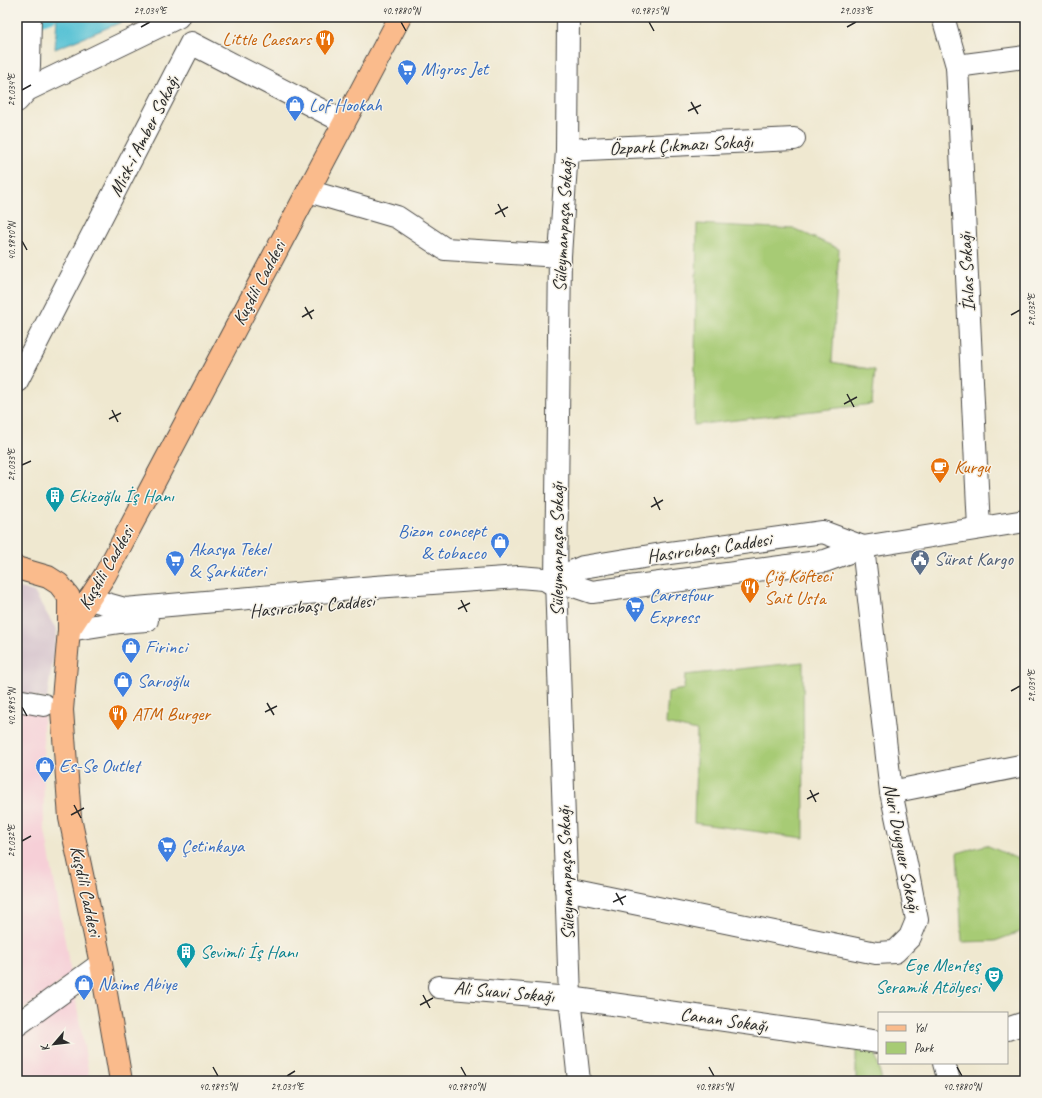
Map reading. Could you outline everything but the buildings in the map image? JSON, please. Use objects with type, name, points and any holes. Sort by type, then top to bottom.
[{"type":"main road","name":"Kuşdili Caddesi","points":[[121,1081],[101,964],[70,818],[62,710],[68,630],[105,574],[400,17]]},
{"type":"main road","points":[[17,568],[48,577],[58,584],[69,597],[68,630]]},
{"type":"street","points":[[22,96],[29,65],[30,17]]},
{"type":"street","name":"Süleymanpaşa Sokağı","points":[[568,17],[567,150],[560,256],[556,580],[570,998],[579,1081]]},
{"type":"street","name":"İhlas Sokağı","points":[[943,17],[957,66],[979,528]]},
{"type":"street","points":[[22,96],[169,21],[192,43],[344,122]]},
{"type":"street","name":"Misk-i Amber Sokağı","points":[[17,381],[192,43]]},
{"type":"street","points":[[957,66],[1025,57]]},
{"type":"street","name":"Özpark Çıkmazı Sokağı","points":[[567,150],[794,139]]},
{"type":"street","points":[[308,191],[397,217],[445,249],[560,256]]},
{"type":"street","name":"Hasırcıbaşı Caddesi","points":[[89,599],[125,609],[519,577],[556,580],[592,592],[825,561],[863,547],[1025,521]]},
{"type":"street","name":"Hasırcıbaşı Caddesi","points":[[68,630],[120,622],[523,588],[556,580],[583,567],[662,554],[823,532],[863,547]]},
{"type":"street","name":"Nuri Duyguer Sokağı","points":[[566,889],[876,953],[895,952],[910,937],[917,920],[891,792],[863,547]]},
{"type":"street","points":[[17,700],[44,705]]},
{"type":"street","points":[[891,792],[1025,765]]},
{"type":"street","points":[[17,1025],[101,964]]},
{"type":"street","name":"Ali Suavi Sokağı","points":[[439,987],[570,998]]},
{"type":"street","name":"Canan Sokağı","points":[[570,998],[878,1042]]},
{"type":"street","points":[[1008,1029],[1025,1023]]},
{"type":"street","points":[[944,1064],[949,1081]]},
{"type":"shaded area","points":[[17,587],[34,592],[57,631],[47,699],[17,693]]},
{"type":"shaded area","points":[[17,708],[45,713],[43,724],[44,825],[71,974],[17,1014]]},
{"type":"shaded area","points":[[74,990],[90,1081],[17,1081],[17,1032]]},
{"type":"green space","points":[[697,224],[795,229],[839,249],[832,362],[875,370],[872,404],[694,425]]},
{"type":"green space","points":[[803,662],[804,838],[694,823],[697,731],[666,724],[668,692],[684,689],[685,675]]},
{"type":"green space","points":[[986,845],[1025,862],[1025,930],[995,941],[962,942],[957,853]]},
{"type":"green space","points":[[856,1039],[878,1042],[876,1056],[882,1081],[856,1081]]},
{"type":"water","points":[[57,17],[134,17],[55,49]]},
{"type":"waterway","points":[[17,30],[53,17]]},
{"type":"place","name":"Little Caesars","points":[[325,56]]},
{"type":"place","name":"Migros Jet","points":[[407,86]]},
{"type":"place","name":"Lof Hookah","points":[[295,122]]},
{"type":"place","name":"Kurgu","points":[[940,484]]},
{"type":"place","name":"Ekizoğlu İş Hanı","points":[[55,513]]},
{"type":"place","name":"Bizon concept & tobacco","points":[[500,559]]},
{"type":"place","name":"Sürat Kargo","points":[[920,576]]},
{"type":"place","name":"Akasya Tekel & Şarküteri","points":[[175,577]]},
{"type":"place","name":"Çiğ Köfteci Sait Usta","points":[[750,604]]},
{"type":"place","name":"Carrefour Express","points":[[635,623]]},
{"type":"place","name":"Firinci","points":[[131,664]]},
{"type":"place","name":"Sarıoğlu","points":[[123,698]]},
{"type":"place","name":"ATM Burger","points":[[118,731]]},
{"type":"place","name":"Es-Se Outlet","points":[[45,783]]},
{"type":"place","name":"Çetinkaya","points":[[167,863]]},
{"type":"place","name":"Sevimli İş Hanı","points":[[186,969]]},
{"type":"place","name":"Ege Menteş Seramik Atölyesi","points":[[994,993]]},
{"type":"place","name":"Naime Abiye","points":[[84,1001]]}]
